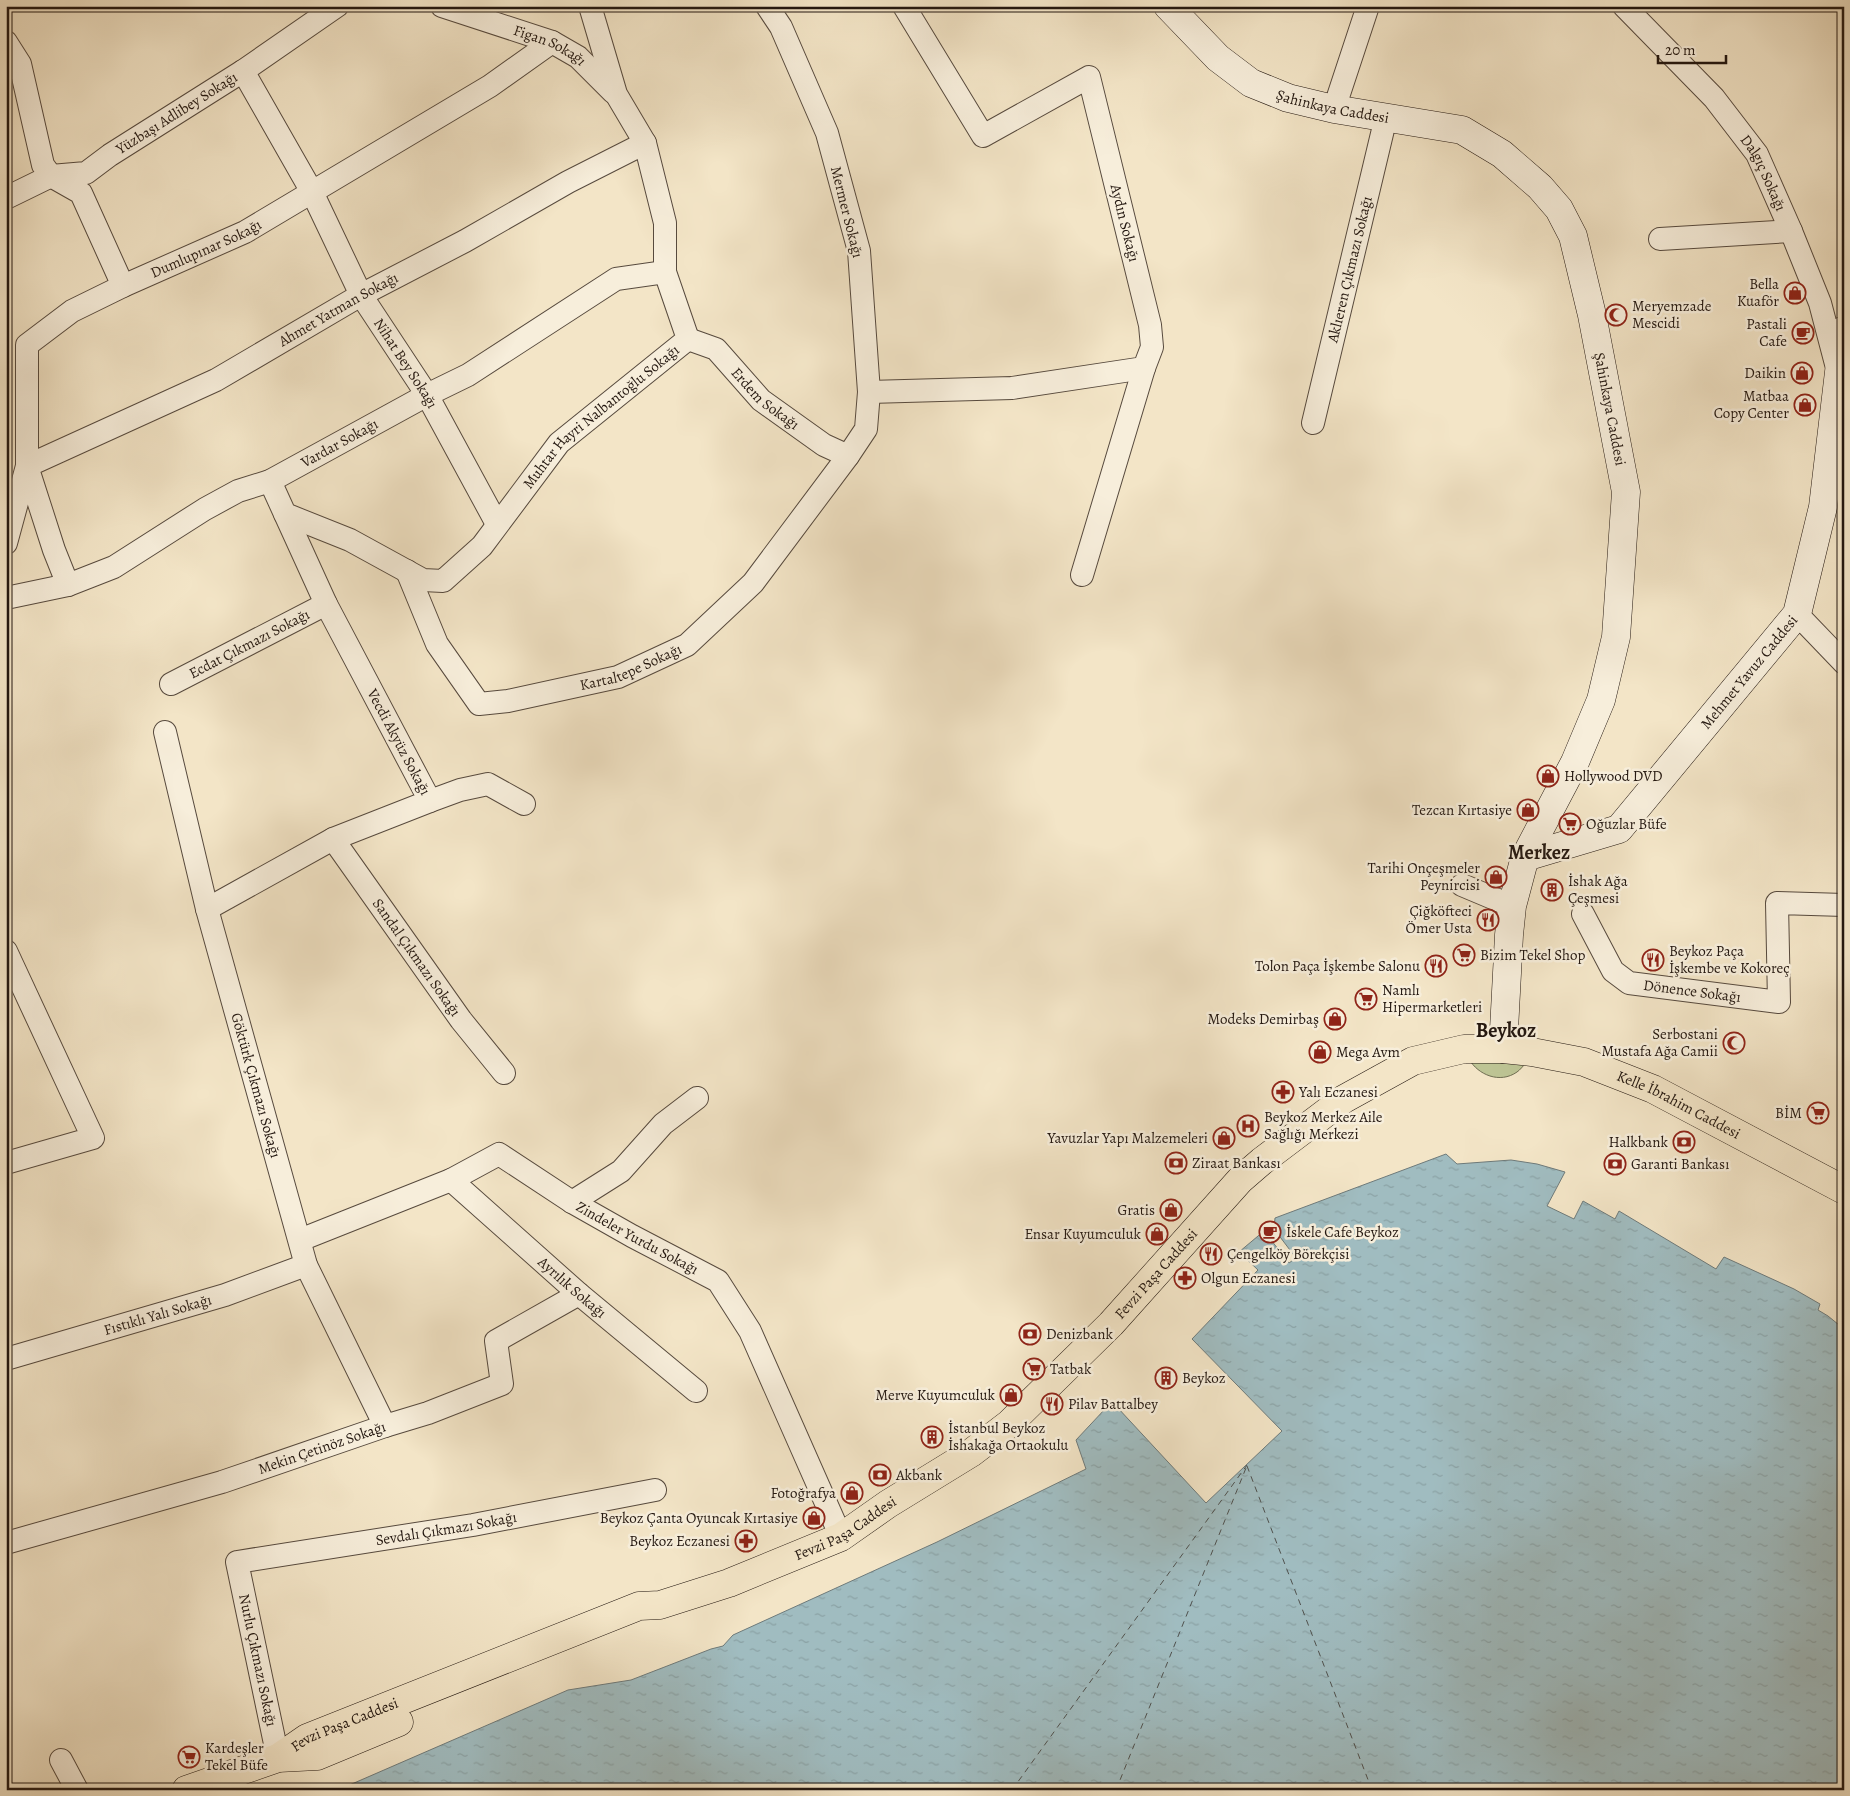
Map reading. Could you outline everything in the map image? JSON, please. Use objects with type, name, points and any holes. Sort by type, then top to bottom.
[{"type":"main road","name":"Fevzi Paşa Caddesi","points":[[186,1790],[278,1758],[316,1734],[640,1606],[660,1605],[729,1583],[841,1537],[888,1504],[971,1453],[1009,1424],[1111,1324],[1240,1180],[1344,1099],[1413,1061],[1464,1049],[1503,1049]]},
{"type":"main road","name":"Kelle İbrahim Caddesi","points":[[1503,1049],[1532,1052],[1584,1062],[1653,1089],[1844,1190]]},
{"type":"street","name":"Yüzbaşı Adlibey Sokağı","points":[[6,198],[51,176],[86,173],[110,154],[243,71],[337,6]]},
{"type":"street","name":"Figan Sokağı","points":[[442,6],[552,42],[578,57],[616,94]]},
{"type":"street","name":"Muhtar Hayri Nalbantoğlu Sokağı","points":[[285,514],[350,540],[423,580],[443,580],[482,546],[559,443],[688,339],[665,272],[665,223],[645,144],[616,94],[590,6]]},
{"type":"street","name":"Mermer Sokağı","points":[[767,6],[780,27],[827,133],[860,252],[869,392],[866,428],[848,456]]},
{"type":"street","name":"Aydın Sokağı","points":[[904,6],[983,136],[1089,78],[1150,326],[1152,347],[1082,575]]},
{"type":"street","name":"Şahinkaya Caddesi","points":[[1168,6],[1218,58],[1251,83],[1288,98],[1334,109],[1386,116],[1462,130],[1502,154],[1540,187],[1558,209],[1573,236],[1592,315],[1626,492],[1616,637],[1601,700],[1575,762],[1525,857],[1512,906],[1503,1049]]},
{"type":"street","points":[[1334,109],[1368,6]]},
{"type":"street","name":"Dalgıç Sokağı","points":[[1624,6],[1714,98],[1757,154],[1820,303],[1841,382]]},
{"type":"street","points":[[6,42],[20,64],[43,164],[51,176],[81,193],[123,286]]},
{"type":"street","name":"Dumlupınar Sokağı","points":[[6,543],[27,466],[27,346],[72,311],[123,286],[245,232],[490,86],[552,42]]},
{"type":"street","name":"Nihat Bey Sokağı","points":[[243,71],[312,192],[361,295],[427,395],[498,524]]},
{"type":"street","name":"Aklıeren Çıkmazı Sokağı","points":[[1313,422],[1386,116]]},
{"type":"street","name":"Ahmet Yatman Sokağı","points":[[27,466],[216,380],[361,295],[465,241],[568,182],[645,144]]},
{"type":"street","points":[[1660,239],[1790,230]]},
{"type":"street","name":"Vardar Sokağı","points":[[6,598],[68,585],[114,567],[204,509],[238,491],[270,481],[427,395],[468,375],[616,279],[665,272]]},
{"type":"street","name":"Mehmet Yavuz Caddesi","points":[[1525,857],[1618,829],[1798,614],[1824,508],[1841,382],[1844,330]]},
{"type":"street","name":"Erdem Sokağı","points":[[688,339],[716,349],[761,400],[824,445],[848,456]]},
{"type":"street","points":[[869,392],[1012,388],[1144,368]]},
{"type":"street","name":"Kartaltepe Sokağı","points":[[407,571],[437,644],[479,704],[508,701],[618,677],[687,645],[753,583],[848,456]]},
{"type":"street","points":[[27,466],[54,550],[68,585]]},
{"type":"street","points":[[270,481],[285,514]]},
{"type":"street","name":"Vecdi Akyüz Sokağı","points":[[207,909],[333,839],[430,801],[326,604],[285,514]]},
{"type":"street","name":"Ecdat Çıkmazı Sokağı","points":[[171,684],[326,604]]},
{"type":"street","points":[[1798,614],[1844,663]]},
{"type":"street","name":"Göktürk Çıkmazı Sokağı","points":[[165,732],[207,909],[306,1264],[385,1426]]},
{"type":"street","points":[[430,801],[460,790],[488,784],[524,804]]},
{"type":"street","name":"Sandal Çıkmazı Sokağı","points":[[333,839],[461,1020],[504,1073]]},
{"type":"street","points":[[1462,885],[1512,906]]},
{"type":"street","name":"Dönence Sokağı","points":[[1583,914],[1613,972],[1629,983],[1779,1002],[1777,903],[1844,905]]},
{"type":"street","points":[[6,1164],[93,1138],[9,965]]},
{"type":"street","points":[[572,1202],[621,1171],[663,1124],[697,1098]]},
{"type":"street","name":"Zindeler Yurdu Sokağı","points":[[300,1240],[451,1180],[499,1154],[572,1202],[718,1281],[750,1331],[841,1537]]},
{"type":"street","name":"Ayrılık Sokağı","points":[[451,1180],[579,1294],[696,1391]]},
{"type":"street","name":"Fıstıklı Yalı Sokağı","points":[[6,1359],[226,1295],[306,1264]]},
{"type":"street","name":"Mekin Çetinöz Sokağı","points":[[6,1543],[222,1482],[428,1413],[502,1384],[496,1341],[579,1294]]},
{"type":"street","name":"Sevdalı Çıkmazı Sokağı","points":[[237,1562],[473,1525],[655,1490]]},
{"type":"street","name":"Nurlu Çıkmazı Sokağı","points":[[237,1562],[278,1758]]},
{"type":"street","points":[[62,1760],[77,1790]]},
{"type":"green space","points":[[1469,1059],[1526,1063],[1510,1076],[1497,1077],[1484,1073],[1473,1065]]},
{"type":"water","points":[[1446,1154],[1457,1164],[1511,1160],[1537,1164],[1565,1172],[1547,1206],[1574,1219],[1583,1201],[1615,1219],[1619,1211],[1716,1269],[1724,1257],[1794,1289],[1820,1304],[1818,1310],[1844,1329],[1844,1790],[338,1790],[568,1690],[631,1680],[723,1646],[733,1635],[937,1542],[1086,1469],[1076,1440],[1105,1409],[1117,1407],[1206,1503],[1282,1431],[1192,1339],[1258,1270],[1239,1252],[1264,1231],[1289,1263],[1296,1258],[1274,1229],[1275,1218]]},
{"type":"ferry route","points":[[1012,1790],[1247,1465]]},
{"type":"ferry route","points":[[1247,1466],[1372,1790]]},
{"type":"ferry route","points":[[1116,1790],[1246,1468]]},
{"type":"place","name":"Bella Kuaför","points":[[1795,293]]},
{"type":"place","name":"Meryemzade Mescidi","points":[[1616,315]]},
{"type":"place","name":"Pastali Cafe","points":[[1803,333]]},
{"type":"place","name":"Daikin","points":[[1802,373]]},
{"type":"place","name":"Matbaa Copy Center","points":[[1805,405]]},
{"type":"place","name":"Hollywood DVD","points":[[1548,776]]},
{"type":"place","name":"Tezcan Kırtasiye","points":[[1528,810]]},
{"type":"place","name":"Oğuzlar Büfe","points":[[1570,824]]},
{"type":"place","name":"Tarihi Onçeşmeler Peynircisi","points":[[1496,877]]},
{"type":"place","name":"İshak Ağa Çeşmesi","points":[[1552,890]]},
{"type":"place","name":"Çiğköfteci Ömer Usta","points":[[1488,920]]},
{"type":"place","name":"Bizim Tekel Shop","points":[[1464,955]]},
{"type":"place","name":"Beykoz Paça İşkembe ve Kokoreç","points":[[1653,960]]},
{"type":"place","name":"Tolon Paça İşkembe Salonu","points":[[1436,966]]},
{"type":"place","name":"Namlı Hipermarketleri","points":[[1366,999]]},
{"type":"place","name":"Modeks Demirbaş","points":[[1335,1019]]},
{"type":"place","name":"Serbostani Mustafa Ağa Camii","points":[[1734,1043]]},
{"type":"place","name":"Mega Avm","points":[[1320,1052]]},
{"type":"place","name":"Yalı Eczanesi","points":[[1283,1092]]},
{"type":"place","name":"BİM","points":[[1818,1113]]},
{"type":"place","name":"Beykoz Merkez Aile Sağlığı Merkezi","points":[[1248,1126]]},
{"type":"place","name":"Yavuzlar Yapı Malzemeleri","points":[[1224,1138]]},
{"type":"place","name":"Halkbank","points":[[1684,1142]]},
{"type":"place","name":"Ziraat Bankası","points":[[1176,1163]]},
{"type":"place","name":"Garanti Bankası","points":[[1615,1164]]},
{"type":"place","name":"Gratis","points":[[1171,1210]]},
{"type":"place","name":"İskele Cafe Beykoz","points":[[1270,1232]]},
{"type":"place","name":"Ensar Kuyumculuk","points":[[1157,1234]]},
{"type":"place","name":"Çengelköy Börekçisi","points":[[1211,1254]]},
{"type":"place","name":"Olgun Eczanesi","points":[[1185,1278]]},
{"type":"place","name":"Denizbank","points":[[1030,1334]]},
{"type":"place","name":"Tatbak","points":[[1034,1369]]},
{"type":"place","name":"Beykoz","points":[[1166,1378]]},
{"type":"place","name":"Merve Kuyumculuk","points":[[1011,1395]]},
{"type":"place","name":"Pilav Battalbey","points":[[1052,1404]]},
{"type":"place","name":"İstanbul Beykoz İshakağa Ortaokulu","points":[[932,1437]]},
{"type":"place","name":"Akbank","points":[[880,1475]]},
{"type":"place","name":"Fotoğrafya","points":[[852,1493]]},
{"type":"place","name":"Beykoz Çanta Oyuncak Kırtasiye","points":[[814,1518]]},
{"type":"place","name":"Beykoz Eczanesi","points":[[746,1541]]},
{"type":"place","name":"Kardeşler Tekel Büfe","points":[[189,1757]]},
{"type":"district","name":"Merkez","points":[[1539,852]]},
{"type":"district","name":"Beykoz","points":[[1506,1030]]}]
